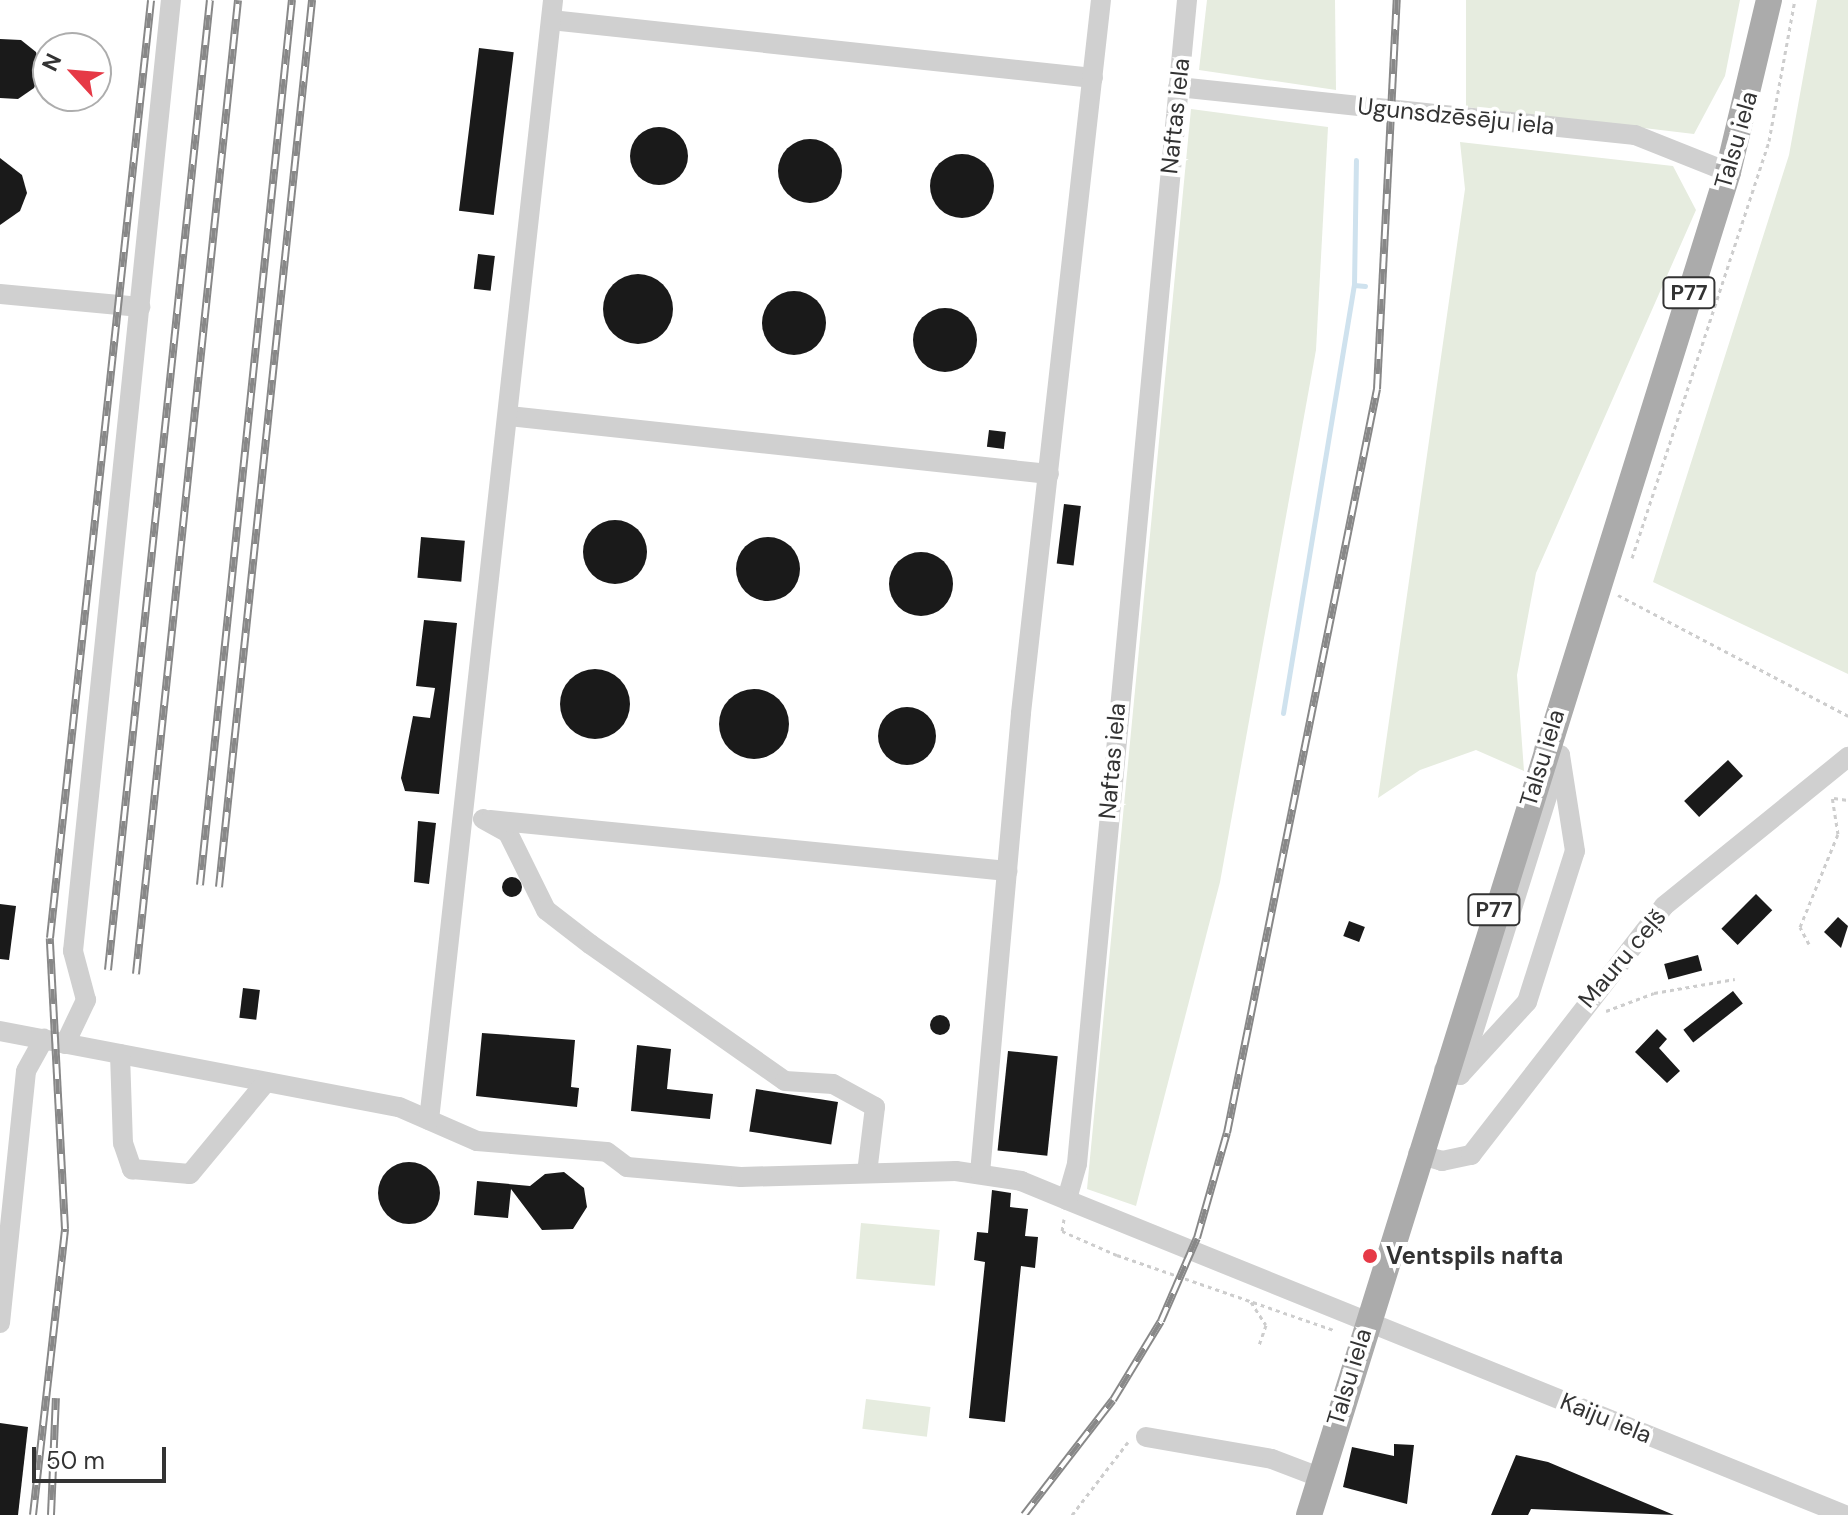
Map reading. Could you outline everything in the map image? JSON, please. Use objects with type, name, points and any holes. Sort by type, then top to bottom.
[{"type":"main road","name":"Talsu iela","points":[[1309,1515],[1418,1154],[1452,1072],[1552,753],[1595,582],[1728,172],[1769,0]]},
{"type":"street","points":[[65,1044],[86,1000],[73,951],[171,0]]},
{"type":"street","points":[[980,1173],[1007,871],[1101,0]]},
{"type":"street","name":"Naftas iela","points":[[1067,1200],[1077,1164],[1187,0]]},
{"type":"street","points":[[429,1120],[473,818],[509,416],[552,10],[1093,78]]},
{"type":"street","name":"Ugunsdzēsēju iela","points":[[1178,87],[1635,135],[1728,172]]},
{"type":"street","points":[[0,294],[140,307]]},
{"type":"street","points":[[509,416],[1049,474]]},
{"type":"street","points":[[1452,1072],[1527,1002],[1575,851],[1552,753]]},
{"type":"street","name":"Mauru ceļš","points":[[1418,1154],[1442,1161],[1471,1155],[1574,1016],[1664,906],[1848,757]]},
{"type":"street","points":[[473,818],[1007,871]]},
{"type":"street","points":[[473,818],[508,833],[546,910],[590,944],[785,1081],[833,1084],[875,1107],[867,1173]]},
{"type":"street","points":[[0,1031],[399,1107],[477,1141],[607,1152],[627,1167],[741,1177],[980,1173],[1067,1200],[1367,1321]]},
{"type":"street","points":[[0,1323],[26,1071],[44,1039]]},
{"type":"street","points":[[120,1054],[121,1128],[132,1169],[190,1174],[266,1082]]},
{"type":"street","name":"Kaiju iela","points":[[1367,1321],[1845,1515]]},
{"type":"street","points":[[1146,1437],[1272,1459],[1319,1477]]},
{"type":"path","points":[[1630,566],[1769,141],[1795,0]]},
{"type":"path","points":[[1615,610],[1624,581]]},
{"type":"path","points":[[1595,582],[1848,716]]},
{"type":"path","points":[[1809,944],[1800,927],[1838,834],[1832,798]]},
{"type":"path","points":[[1574,1016],[1735,979]]},
{"type":"path","points":[[1067,1200],[1062,1231],[1341,1333]]},
{"type":"path","points":[[1251,1302],[1266,1325],[1259,1345]]},
{"type":"path","points":[[1072,1515],[1132,1436],[1146,1437]]},
{"type":"shaded area","points":[[1207,0],[1335,0],[1336,90],[1199,70]]},
{"type":"shaded area","points":[[1466,0],[1740,0],[1725,76],[1694,134],[1466,107]]},
{"type":"shaded area","points":[[1817,0],[1848,0],[1848,674],[1653,582],[1789,155]]},
{"type":"shaded area","points":[[1191,109],[1328,127],[1316,350],[1220,882],[1136,1206],[1087,1189]]},
{"type":"shaded area","points":[[1460,142],[1673,166],[1696,210],[1536,573],[1517,675],[1524,771],[1476,750],[1420,770],[1378,798],[1465,189]]},
{"type":"shaded area","points":[[861,1223],[940,1230],[935,1286],[856,1279]]},
{"type":"shaded area","points":[[866,1399],[931,1407],[927,1437],[862,1429]]},
{"type":"building","points":[[0,39],[21,40],[32,49],[32,89],[18,99],[0,98]]},
{"type":"building","points":[[479,48],[514,52],[494,215],[459,211]]},
{"type":"building","points":[[659,127],[680,135],[688,156],[680,177],[659,185],[638,177],[630,156],[638,135]]},
{"type":"building","points":[[810,139],[822,141],[833,148],[840,159],[840,183],[833,194],[822,201],[810,203],[798,201],[787,194],[780,183],[778,171],[780,159],[787,148],[798,141]]},
{"type":"building","points":[[962,154],[974,156],[985,163],[992,174],[992,198],[985,209],[974,216],[962,218],[950,216],[939,209],[932,198],[930,186],[932,174],[939,163],[950,156]]},
{"type":"building","points":[[0,158],[22,175],[27,193],[20,211],[0,225]]},
{"type":"building","points":[[478,254],[495,256],[491,291],[474,289]]},
{"type":"building","points":[[638,274],[663,284],[673,309],[663,334],[638,344],[613,334],[603,309],[613,284]]},
{"type":"building","points":[[794,291],[806,293],[817,300],[824,311],[824,335],[817,346],[806,353],[794,355],[782,353],[771,346],[764,335],[762,323],[764,311],[771,300],[782,293]]},
{"type":"building","points":[[945,308],[957,310],[968,317],[975,328],[975,352],[968,363],[957,370],[945,372],[933,370],[922,363],[915,352],[913,340],[915,328],[922,317],[933,310]]},
{"type":"building","points":[[989,430],[1006,432],[1004,449],[987,447]]},
{"type":"building","points":[[1064,504],[1081,506],[1074,566],[1057,564]]},
{"type":"building","points":[[615,520],[627,522],[638,529],[645,540],[645,564],[638,575],[627,582],[615,584],[603,582],[592,575],[585,564],[583,552],[585,540],[592,529],[603,522]]},
{"type":"building","points":[[421,537],[465,541],[461,582],[417,578]]},
{"type":"building","points":[[768,537],[780,539],[791,546],[798,557],[798,581],[791,592],[780,599],[768,601],[756,599],[745,592],[738,581],[736,569],[738,557],[745,546],[756,539]]},
{"type":"building","points":[[921,552],[933,554],[944,561],[951,572],[951,596],[944,607],[933,614],[921,616],[909,614],[898,607],[891,596],[889,584],[891,572],[898,561],[909,554]]},
{"type":"building","points":[[424,620],[457,623],[439,794],[405,791],[401,778],[413,716],[430,718],[435,688],[416,686]]},
{"type":"building","points":[[595,669],[620,679],[630,704],[620,729],[595,739],[570,729],[560,704],[570,679]]},
{"type":"building","points":[[754,689],[779,699],[789,724],[779,749],[754,759],[729,749],[719,724],[729,699]]},
{"type":"building","points":[[907,707],[927,716],[936,736],[927,756],[907,765],[887,756],[878,736],[887,716]]},
{"type":"building","points":[[1728,760],[1743,776],[1699,817],[1684,801]]},
{"type":"building","points":[[418,821],[436,823],[429,884],[414,882]]},
{"type":"building","points":[[512,877],[519,880],[522,887],[519,894],[512,897],[505,894],[502,887],[505,880]]},
{"type":"building","points":[[1756,894],[1772,910],[1738,945],[1721,929]]},
{"type":"building","points":[[0,904],[16,906],[9,960],[0,959]]},
{"type":"building","points":[[1838,917],[1848,926],[1841,948],[1824,932]]},
{"type":"building","points":[[1349,921],[1365,927],[1359,942],[1343,936]]},
{"type":"building","points":[[1698,955],[1702,970],[1668,980],[1664,964]]},
{"type":"building","points":[[243,988],[260,990],[256,1020],[239,1018]]},
{"type":"building","points":[[1733,991],[1743,1004],[1693,1042],[1683,1030]]},
{"type":"building","points":[[940,1015],[947,1018],[950,1025],[947,1032],[940,1035],[933,1032],[930,1025],[933,1018]]},
{"type":"building","points":[[1657,1029],[1667,1039],[1659,1048],[1680,1071],[1667,1083],[1635,1052]]},
{"type":"building","points":[[482,1033],[575,1040],[571,1087],[579,1088],[577,1107],[476,1096]]},
{"type":"building","points":[[637,1045],[671,1049],[667,1089],[713,1094],[710,1119],[631,1111]]},
{"type":"building","points":[[1008,1051],[1058,1056],[1047,1156],[998,1150]]},
{"type":"building","points":[[756,1089],[838,1102],[831,1144],[749,1131]]},
{"type":"building","points":[[409,1162],[431,1171],[440,1193],[431,1215],[409,1224],[387,1215],[378,1193],[387,1171]]},
{"type":"building","points":[[564,1172],[584,1188],[587,1207],[573,1229],[542,1230],[511,1189],[508,1218],[474,1215],[477,1181],[530,1186],[545,1174]]},
{"type":"building","points":[[992,1190],[1011,1193],[1010,1207],[1028,1209],[1025,1236],[1038,1237],[1035,1268],[1021,1266],[1005,1422],[969,1418],[985,1262],[974,1260],[977,1232],[988,1233]]},
{"type":"building","points":[[0,1423],[28,1427],[18,1515],[0,1515]]},
{"type":"building","points":[[1394,1444],[1414,1445],[1407,1504],[1343,1487],[1352,1447],[1394,1456]]},
{"type":"building","points":[[1516,1455],[1548,1462],[1674,1515],[1531,1509],[1528,1515],[1491,1515]]},
{"type":"waterway","points":[[1283,713],[1354,285],[1356,160]]},
{"type":"waterway","points":[[1354,285],[1365,286]]},
{"type":"railway","points":[[33,1515],[65,1229],[50,938],[151,0]]},
{"type":"railway","points":[[108,970],[210,0]]},
{"type":"railway","points":[[136,974],[238,0]]},
{"type":"railway","points":[[200,885],[292,0]]},
{"type":"railway","points":[[219,887],[312,0]]},
{"type":"railway","points":[[1024,1515],[1113,1400],[1161,1321],[1197,1238],[1227,1133],[1377,389],[1397,0]]},
{"type":"railway","points":[[51,1515],[56,1398]]},
{"type":"place","name":"Ventspils nafta","points":[[1370,1256]]}]
